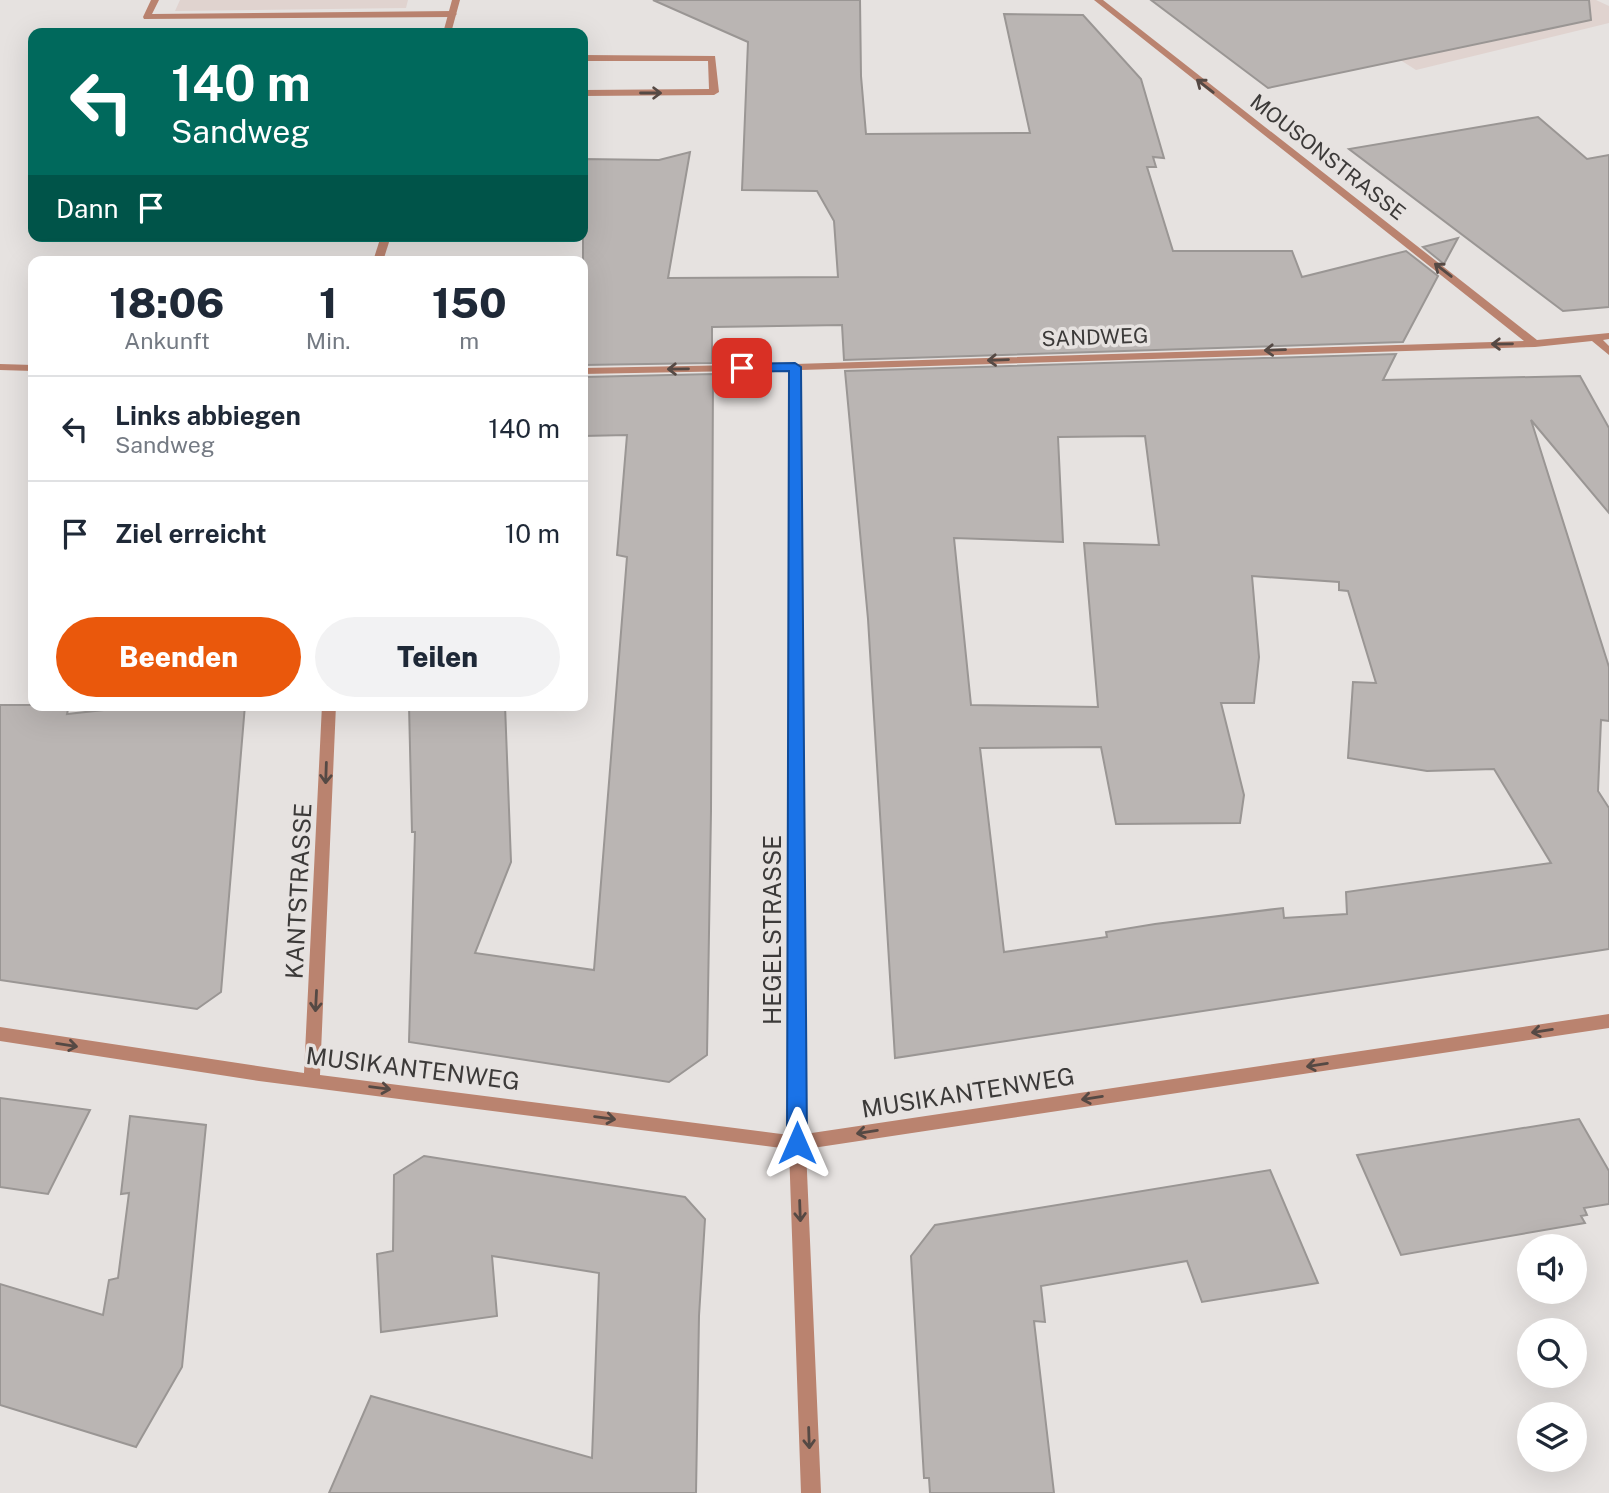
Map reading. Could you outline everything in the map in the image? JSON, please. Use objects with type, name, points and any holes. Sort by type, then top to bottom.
[{"type":"street","points":[[155,0],[148,17],[453,14]]},
{"type":"street","points":[[449,28],[456,0]]},
{"type":"street","name":"MOUSONSTRASSE","points":[[1098,0],[1535,344]]},
{"type":"street","points":[[588,58],[712,58],[714,92],[588,93]]},
{"type":"street","name":"SANDWEG","points":[[588,371],[1535,344],[1609,336]]},
{"type":"street","points":[[1595,338],[1609,352]]},
{"type":"street","points":[[0,367],[28,368]]},
{"type":"street","name":"HEGELSTRASSE","points":[[795,367],[797,1143],[811,1493]]},
{"type":"street","name":"KANTSTRASSE","points":[[312,1079],[328,711]]},
{"type":"street","name":"MUSIKANTENWEG","points":[[0,1034],[259,1074],[797,1143],[1609,1021]]},
{"type":"shaded area","points":[[180,0],[408,0],[406,8],[175,11]]},
{"type":"shaded area","points":[[1306,0],[1596,0],[1609,6],[1609,23],[1416,70]]},
{"type":"building","points":[[653,0],[860,0],[861,76],[866,134],[1030,133],[1004,14],[1083,15],[1141,79],[1164,158],[1153,157],[1156,167],[1147,167],[1173,251],[1292,251],[1302,277],[1406,251],[1438,276],[1403,342],[844,360],[842,325],[712,327],[712,363],[588,365],[588,256],[583,256],[583,242],[588,242],[588,159],[659,160],[690,152],[668,278],[838,277],[834,221],[817,191],[742,190],[748,42]]},
{"type":"building","points":[[1151,0],[1589,0],[1591,20],[1268,88]]},
{"type":"building","points":[[1538,117],[1587,159],[1609,155],[1609,307],[1563,311],[1349,149]]},
{"type":"building","points":[[1458,238],[1444,264],[1423,247]]},
{"type":"building","points":[[1396,354],[1383,380],[1580,376],[1609,428],[1609,513],[1531,420],[1609,667],[1609,721],[1601,720],[1598,791],[1609,808],[1609,949],[895,1058],[868,619],[845,371]],"holes":[[[1145,436],[1159,545],[1084,543],[1098,707],[971,705],[954,538],[1063,542],[1058,437]],[[1252,576],[1339,582],[1339,590],[1348,591],[1376,683],[1353,682],[1348,758],[1427,771],[1494,769],[1551,863],[1346,892],[1347,914],[1284,918],[1283,908],[1155,924],[1106,932],[1107,937],[1004,952],[980,748],[1101,747],[1116,824],[1240,823],[1244,795],[1221,703],[1254,703],[1259,657]]]},
{"type":"building","points":[[713,374],[707,1055],[669,1082],[409,1042],[415,832],[412,832],[409,711],[505,711],[511,862],[475,953],[594,970],[627,557],[617,555],[627,435],[588,436],[588,377]]},
{"type":"building","points":[[0,705],[28,705],[28,711],[68,711],[67,714],[94,711],[244,711],[221,992],[197,1009],[0,980]]},
{"type":"building","points":[[0,1098],[90,1110],[48,1194],[0,1187]]},
{"type":"building","points":[[130,1116],[206,1125],[182,1367],[136,1447],[0,1405],[0,1284],[103,1315],[109,1280],[118,1278],[129,1193],[121,1194]]},
{"type":"building","points":[[1579,1119],[1609,1171],[1609,1204],[1584,1208],[1587,1215],[1581,1216],[1585,1223],[1401,1255],[1357,1155]]},
{"type":"building","points":[[424,1156],[685,1197],[705,1219],[699,1316],[696,1493],[329,1493],[371,1396],[592,1458],[599,1273],[492,1256],[497,1316],[381,1332],[377,1254],[393,1251],[394,1175]]},
{"type":"building","points":[[1270,1170],[1318,1283],[1202,1302],[1187,1261],[1041,1286],[1045,1322],[1034,1321],[1054,1493],[930,1493],[929,1478],[924,1478],[911,1256],[935,1225]]},
{"type":"route","points":[[742,368],[795,367],[797,1143]]}]
